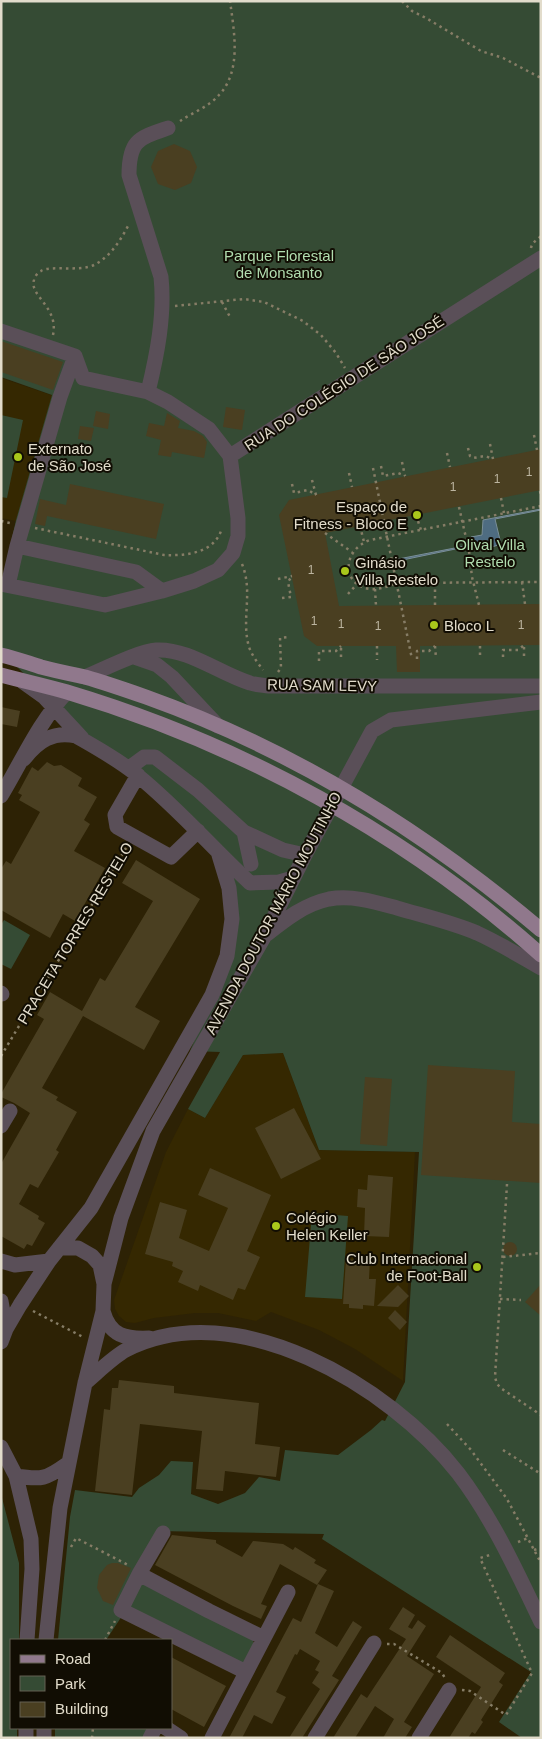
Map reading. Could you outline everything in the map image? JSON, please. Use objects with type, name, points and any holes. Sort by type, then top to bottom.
[{"type":"main road","points":[[1,655],[85,677],[146,697],[279,755],[340,788],[396,822],[463,869],[541,930]]},
{"type":"main road","points":[[1,676],[67,692],[139,716],[270,772],[386,838],[451,882],[541,955]]},
{"type":"main road","points":[[67,692],[85,677]]},
{"type":"street","points":[[148,392],[158,350],[162,293],[160,277],[129,175],[129,159],[134,145],[144,137],[168,128]]},
{"type":"street","name":"RUA DO COLÉGIO DE SÃO JOSÉ","points":[[233,553],[238,536],[238,518],[230,456],[541,258]]},
{"type":"street","points":[[1,331],[75,356]]},
{"type":"street","points":[[75,356],[83,378],[148,392],[168,402],[209,429],[230,456]]},
{"type":"street","points":[[75,356],[60,396],[5,585],[105,604],[162,591],[194,581],[218,570],[233,553]]},
{"type":"street","points":[[17,546],[136,572],[162,591]]},
{"type":"street","name":"RUA SAM LEVY","points":[[85,677],[156,650],[176,652],[251,684],[269,686],[541,686]]},
{"type":"street","points":[[134,657],[157,665],[172,677],[218,727]]},
{"type":"street","points":[[22,681],[36,690],[53,706],[83,739]]},
{"type":"street","points":[[24,759],[53,706],[67,692]]},
{"type":"street","points":[[67,692],[62,703],[63,711],[72,727],[83,739]]},
{"type":"street","name":"AVENIDA DOUTOR MÁRIO MOUTINHO","points":[[46,1639],[58,1517],[67,1464],[103,1311],[104,1284],[121,1218],[154,1131],[261,942],[331,805],[372,731],[391,720],[541,702]]},
{"type":"street","points":[[1,796],[32,748],[51,736],[68,734],[76,736],[134,772],[198,831],[219,855],[250,883],[278,882],[293,878]]},
{"type":"street","points":[[198,831],[171,857],[117,826],[115,815],[134,772],[144,757],[155,757],[198,790],[244,832],[283,850],[305,855]]},
{"type":"street","points":[[244,832],[251,864]]},
{"type":"street","name":"AVENIDA DOUTOR MÁRIO MOUTINHO","points":[[4,1335],[20,1305],[49,1260],[91,1208],[212,995],[227,956],[232,930],[229,888],[219,855]]},
{"type":"street","points":[[232,930],[231,942],[234,949],[238,953],[248,953],[292,915],[309,905],[329,899],[356,898],[451,923],[477,934],[541,968]]},
{"type":"street","points":[[1,1126],[10,1111]]},
{"type":"street","name":"AVENIDA DOUTOR MÁRIO MOUTINHO","points":[[59,1248],[78,1248],[92,1256],[100,1265],[104,1284]]},
{"type":"street","points":[[1,1262],[16,1265],[49,1260]]},
{"type":"street","points":[[1,1301],[4,1335]]},
{"type":"street","points":[[103,1311],[106,1323],[115,1332],[132,1338],[158,1338]]},
{"type":"street","points":[[85,1383],[126,1350],[158,1338],[182,1333],[233,1334],[257,1339],[318,1362],[343,1376],[406,1419],[457,1472],[484,1509],[506,1548],[541,1622]]},
{"type":"street","points":[[1,1447],[16,1476],[31,1539],[32,1569],[27,1639]]},
{"type":"street","points":[[16,1476],[38,1479],[54,1474],[67,1464]]},
{"type":"street","points":[[163,1533],[121,1610],[246,1672]]},
{"type":"street","points":[[140,1573],[209,1611],[264,1638]]},
{"type":"street","points":[[212,1738],[288,1592]]},
{"type":"street","points":[[315,1738],[374,1643]]},
{"type":"street","points":[[420,1738],[449,1690]]},
{"type":"street","points":[[168,1729],[182,1738]]},
{"type":"path","points":[[168,128],[218,97],[228,84],[234,67],[234,28],[230,1]]},
{"type":"path","points":[[402,2],[412,11],[481,51],[503,58],[541,78]]},
{"type":"path","points":[[50,348],[54,332],[54,321],[51,312],[34,289],[36,275],[41,270],[48,268],[81,268],[92,266],[100,261],[118,244],[138,205]]},
{"type":"path","points":[[161,308],[244,299],[264,302],[303,321],[321,335],[336,353],[351,378]]},
{"type":"path","points":[[222,302],[230,317]]},
{"type":"path","points":[[534,435],[537,450]]},
{"type":"path","points":[[468,448],[470,456],[473,458],[485,456],[493,459],[490,444]]},
{"type":"path","points":[[447,453],[450,467]]},
{"type":"path","points":[[381,466],[383,476],[398,473],[405,476],[402,462]]},
{"type":"path","points":[[373,468],[412,659]]},
{"type":"path","points":[[349,473],[352,487]]},
{"type":"path","points":[[292,484],[294,493],[308,490],[316,495],[312,480]]},
{"type":"path","points":[[540,491],[541,496]]},
{"type":"path","points":[[501,498],[504,513]]},
{"type":"path","points":[[541,506],[364,542],[352,552],[348,570],[357,584],[375,590],[397,584],[541,582]]},
{"type":"path","points":[[459,507],[479,604]]},
{"type":"path","points":[[416,515],[421,530]]},
{"type":"path","points":[[23,526],[164,555],[178,555],[206,549],[213,545],[219,538],[223,524]]},
{"type":"path","points":[[360,526],[364,542]]},
{"type":"path","points":[[324,533],[352,552]]},
{"type":"path","points":[[233,553],[243,564],[248,581],[248,641],[251,653],[264,671],[269,686]]},
{"type":"path","points":[[341,571],[348,570]]},
{"type":"path","points":[[278,579],[292,576],[288,582],[291,597],[282,598]]},
{"type":"path","points":[[522,582],[525,604]]},
{"type":"path","points":[[435,583],[435,605]]},
{"type":"path","points":[[348,594],[357,584]]},
{"type":"path","points":[[375,590],[376,606]]},
{"type":"path","points":[[280,661],[280,638],[289,637]]},
{"type":"path","points":[[503,657],[503,650],[518,650],[524,645],[524,656]]},
{"type":"path","points":[[319,661],[319,651],[336,651],[341,646],[341,660]]},
{"type":"path","points":[[376,646],[377,660]]},
{"type":"path","points":[[417,659],[417,651],[429,651],[435,646],[436,658]]},
{"type":"path","points":[[480,646],[480,658]]},
{"type":"path","name":"PRACETA TORRES RESTELO","points":[[1,1056],[133,836]]},
{"type":"path","points":[[507,1184],[495,1377],[497,1384],[502,1389],[541,1415]]},
{"type":"path","points":[[503,1257],[541,1253]]},
{"type":"path","points":[[500,1299],[521,1300]]},
{"type":"path","points":[[27,1308],[86,1339]]},
{"type":"path","points":[[447,1424],[491,1476],[507,1499],[541,1563]]},
{"type":"path","points":[[503,1450],[541,1474]]},
{"type":"path","points":[[64,1546],[71,1547],[76,1538],[140,1573]]},
{"type":"path","points":[[374,1643],[394,1644],[442,1672],[449,1690],[470,1691],[506,1715],[532,1673],[480,1558],[528,1538]]},
{"type":"path","points":[[534,1550],[541,1548]]},
{"type":"path","points":[[106,1639],[121,1610]]},
{"type":"shaded area","name":"Externato de São José","points":[[1,378],[54,396],[16,521],[1,518]]},
{"type":"shaded area","name":"Colégio Helen Keller","points":[[283,1053],[319,1150],[415,1152],[403,1381],[355,1349],[319,1330],[271,1312],[256,1321],[218,1313],[195,1313],[154,1318],[135,1323],[126,1322],[115,1309],[114,1300],[166,1152],[188,1109],[205,1118],[243,1055]]},
{"type":"green space","name":"Parque Florestal de Monsanto","points":[[1,1],[541,1],[541,1738],[522,1738],[499,1722],[531,1672],[322,1539],[324,1534],[157,1531],[124,1613],[107,1639],[58,1639],[70,1517],[75,1490],[132,1497],[139,1488],[159,1475],[171,1461],[193,1462],[191,1494],[218,1504],[245,1493],[259,1477],[280,1481],[285,1450],[338,1455],[382,1420],[385,1421],[405,1382],[419,1152],[319,1150],[283,1053],[243,1055],[205,1118],[188,1109],[220,1052],[190,1051],[229,957],[234,919],[210,844],[101,750],[1,651],[1,587],[16,520],[52,395],[1,377]]},
{"type":"green space","points":[[1,415],[23,420],[7,498],[1,497]]},
{"type":"green space","points":[[4,920],[30,935],[11,969],[1,964],[1,925]]},
{"type":"green space","points":[[312,1213],[348,1216],[342,1299],[305,1297]]},
{"type":"green space","points":[[1,1494],[19,1563],[19,1639],[10,1639],[10,1729],[17,1729],[17,1738],[1,1738]]},
{"type":"green space","points":[[141,1582],[253,1640],[254,1647],[243,1665],[127,1609]]},
{"type":"green space","points":[[55,1729],[148,1729],[143,1738],[55,1738]]},
{"type":"water","points":[[541,509],[495,519],[501,544],[489,549],[466,550],[465,547],[388,563],[388,561],[465,546],[465,542],[471,540],[471,537],[482,535],[483,520]]},
{"type":"building","points":[[174,144],[190,151],[197,167],[191,183],[175,190],[158,184],[151,167],[158,151]]},
{"type":"building","points":[[1,341],[63,362],[53,390],[1,372]]},
{"type":"building","points":[[226,407],[245,410],[242,430],[223,427]]},
{"type":"building","points":[[96,411],[110,414],[108,429],[93,426]]},
{"type":"building","points":[[167,413],[180,421],[178,428],[194,431],[203,436],[207,442],[204,458],[172,452],[171,457],[158,455],[161,440],[146,436],[149,423],[164,426]]},
{"type":"building","points":[[80,426],[94,428],[91,441],[78,439]]},
{"type":"building","points":[[541,449],[541,490],[325,533],[339,606],[541,604],[541,645],[420,646],[420,672],[397,672],[396,646],[317,646],[304,636],[279,515],[289,500]]},
{"type":"building","points":[[70,484],[164,504],[156,539],[47,516],[45,526],[35,524],[40,499],[66,505]]},
{"type":"building","points":[[1,707],[20,711],[17,727],[1,724]]},
{"type":"building","points":[[47,762],[54,766],[61,765],[82,778],[78,786],[97,797],[84,820],[90,824],[74,851],[105,868],[75,921],[63,914],[50,938],[1,910],[1,869],[6,861],[11,864],[40,812],[19,800],[22,795],[18,793],[32,767],[38,771]]},
{"type":"building","points":[[136,860],[200,899],[135,1007],[160,1021],[144,1050],[83,1016],[42,1088],[58,1097],[56,1100],[77,1112],[56,1150],[59,1152],[38,1188],[30,1184],[19,1204],[39,1216],[38,1219],[45,1223],[32,1246],[27,1244],[24,1249],[1,1236],[1,1164],[30,1113],[1,1097],[1,1094],[44,1019],[37,1015],[50,992],[82,1011],[100,978],[105,981],[153,901],[122,883]]},
{"type":"building","points":[[428,1065],[515,1071],[512,1122],[541,1124],[541,1183],[421,1175]]},
{"type":"building","points":[[365,1077],[392,1079],[387,1146],[360,1144]]},
{"type":"building","points":[[294,1108],[321,1159],[281,1179],[255,1128]]},
{"type":"building","points":[[210,1168],[271,1195],[247,1251],[260,1257],[245,1290],[238,1288],[233,1300],[200,1285],[198,1291],[178,1282],[183,1271],[172,1266],[173,1262],[145,1254],[160,1202],[187,1210],[179,1238],[209,1251],[228,1208],[198,1195]]},
{"type":"building","points":[[368,1175],[393,1177],[389,1237],[364,1236],[365,1208],[357,1207],[358,1189],[367,1190]]},
{"type":"building","points":[[510,1242],[515,1244],[517,1249],[515,1254],[510,1256],[505,1254],[503,1249],[505,1244]]},
{"type":"building","points":[[357,1257],[370,1258],[369,1279],[376,1279],[374,1306],[363,1305],[363,1309],[349,1308],[349,1304],[343,1304],[346,1259],[357,1260]]},
{"type":"building","points":[[541,1284],[541,1316],[525,1302]]},
{"type":"building","points":[[398,1285],[409,1296],[398,1307],[377,1306]]},
{"type":"building","points":[[395,1310],[407,1322],[400,1330],[388,1318]]},
{"type":"building","points":[[119,1380],[174,1386],[174,1393],[259,1403],[255,1444],[280,1447],[276,1477],[225,1471],[223,1491],[196,1489],[202,1431],[140,1424],[132,1495],[95,1491],[104,1409],[110,1410],[112,1388],[118,1388]]},
{"type":"building","points":[[172,1535],[216,1540],[216,1543],[242,1557],[253,1541],[283,1544],[293,1550],[295,1547],[316,1560],[314,1563],[327,1570],[317,1585],[280,1564],[261,1604],[267,1606],[261,1619],[155,1565]]},
{"type":"building","points":[[118,1563],[131,1568],[113,1605],[103,1601],[97,1588],[99,1575],[107,1565]]},
{"type":"building","points":[[318,1584],[334,1591],[315,1633],[337,1647],[353,1621],[362,1627],[332,1676],[339,1680],[302,1738],[289,1738],[320,1689],[312,1683],[319,1672],[315,1670],[320,1661],[300,1649],[297,1655],[295,1654],[276,1692],[286,1697],[272,1724],[254,1715],[242,1738],[229,1738],[293,1618],[301,1622]]},
{"type":"building","points":[[403,1607],[415,1615],[408,1627],[412,1629],[418,1620],[426,1626],[407,1656],[434,1674],[404,1722],[412,1727],[405,1738],[383,1738],[394,1719],[375,1706],[355,1738],[333,1738],[361,1694],[367,1698],[406,1639],[389,1629]]},
{"type":"building","points":[[450,1635],[505,1673],[499,1682],[503,1685],[481,1720],[483,1722],[475,1734],[472,1732],[468,1738],[449,1738],[481,1687],[436,1657]]},
{"type":"building","points":[[172,1658],[226,1686],[204,1727],[172,1710]]},
{"type":"place","name":"Externato de São José","points":[[18,457]]},
{"type":"place","name":"Espaço de Fitness - Bloco E","points":[[417,515]]},
{"type":"place","name":"Ginásio Villa Restelo","points":[[345,571]]},
{"type":"place","name":"Bloco L","points":[[434,625]]},
{"type":"place","name":"Colégio Helen Keller","points":[[276,1226]]},
{"type":"place","name":"Club Internacional de Foot-Ball","points":[[477,1267]]},
{"type":"park label","name":"Olival Villa Restelo","points":[[490,552]]}]
